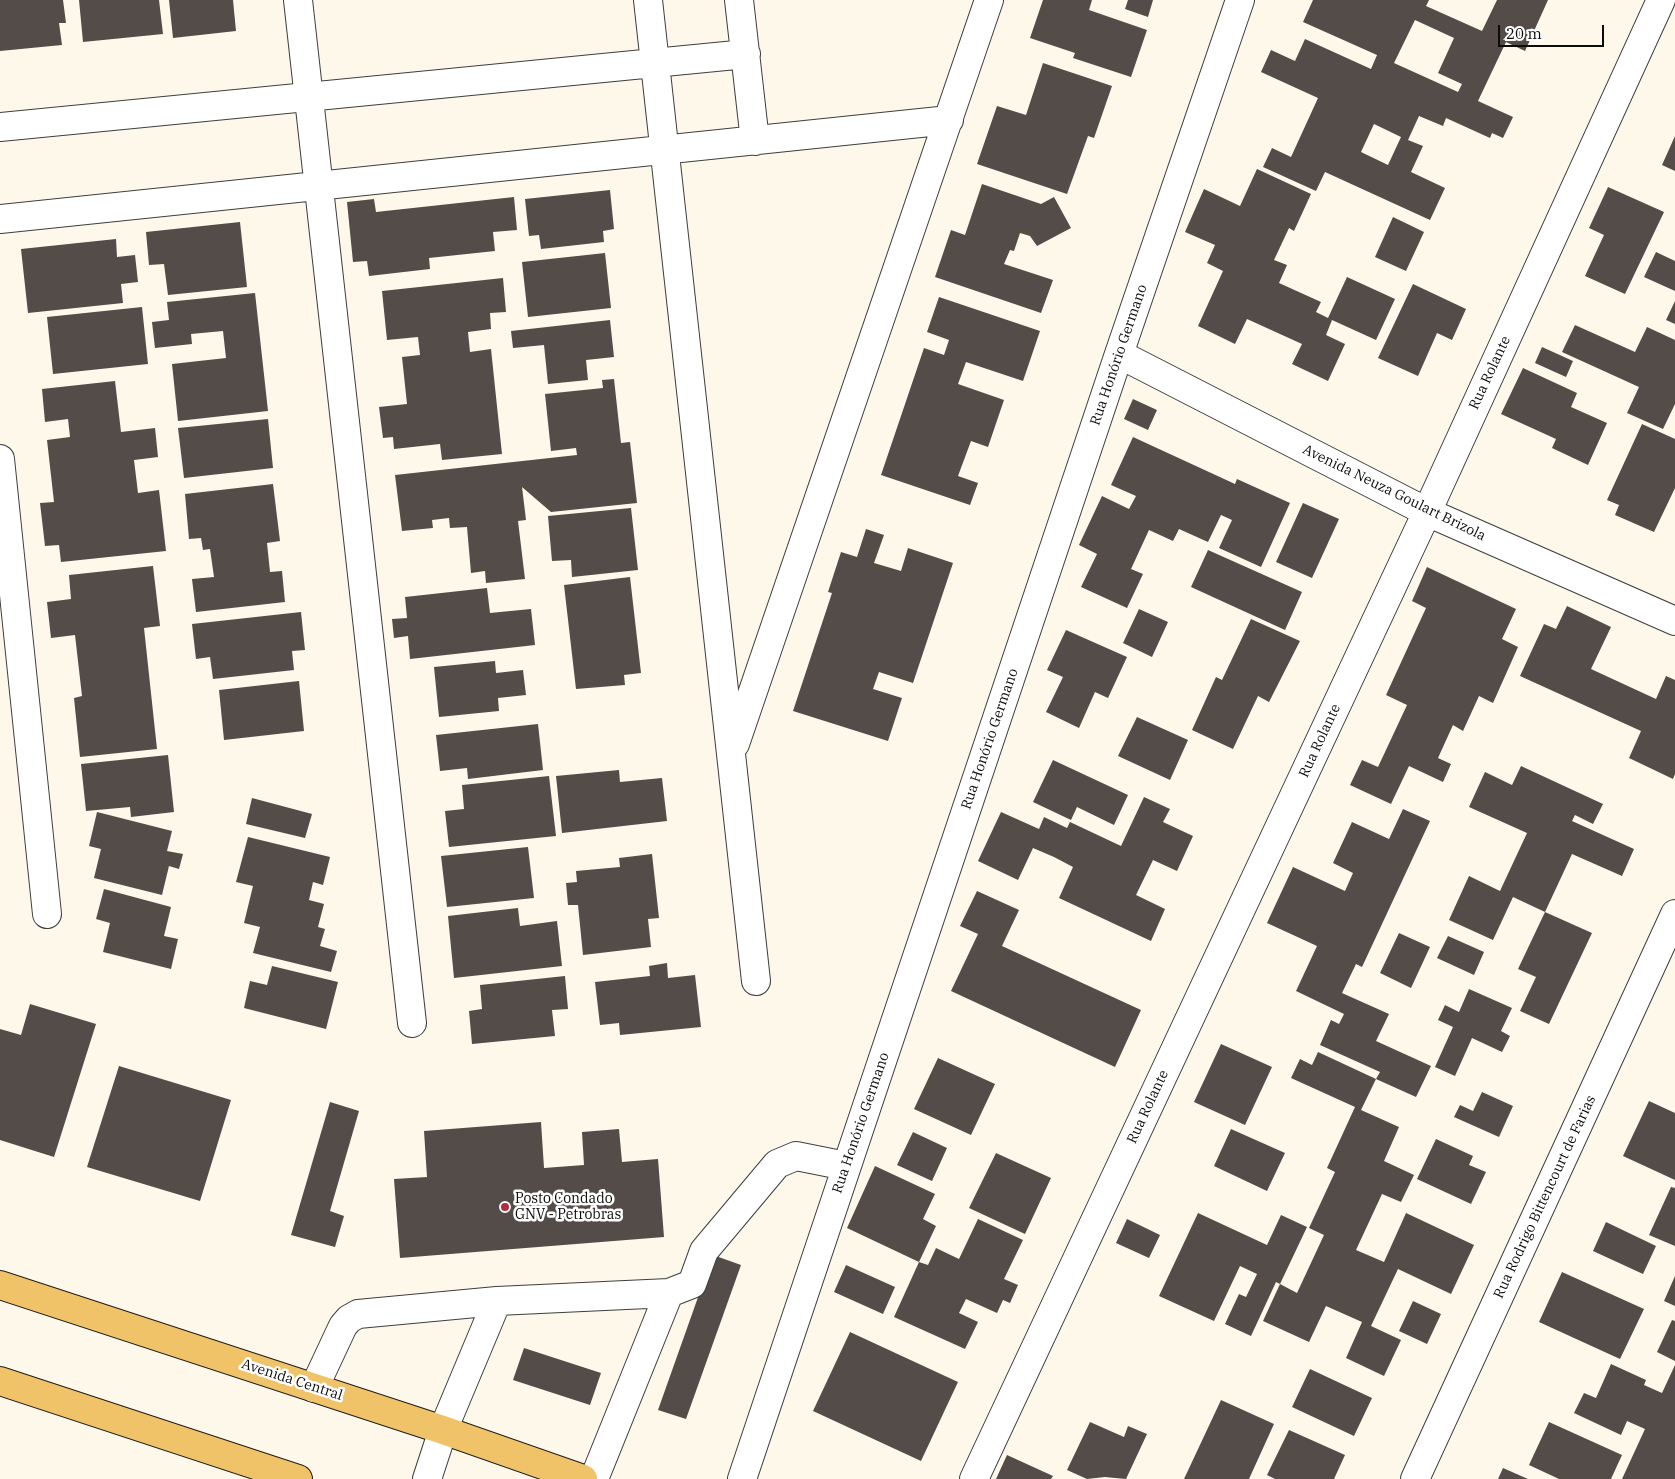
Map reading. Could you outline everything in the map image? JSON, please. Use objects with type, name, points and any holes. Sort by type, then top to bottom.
[{"type":"main road","name":"Avenida Central","points":[[0,1285],[443,1430],[583,1479]]},
{"type":"main road","points":[[0,1381],[298,1479]]},
{"type":"street","points":[[298,0],[412,1023]]},
{"type":"street","points":[[648,0],[733,750],[756,980]]},
{"type":"street","points":[[739,0],[756,141]]},
{"type":"street","points":[[733,750],[990,0]]},
{"type":"street","name":"Rua Honório Germano","points":[[742,1479],[1119,354],[1240,0]]},
{"type":"street","name":"Rua Rolante","points":[[974,1479],[1426,512],[1661,0]]},
{"type":"street","points":[[0,126],[746,54]]},
{"type":"street","points":[[0,218],[949,120]]},
{"type":"street","name":"Avenida Neuza Goulart Brizola","points":[[1119,354],[1426,512],[1675,621]]},
{"type":"street","points":[[0,459],[47,914]]},
{"type":"street","name":"Rua Rodrigo Bittencourt de Farias","points":[[1415,1479],[1675,914]]},
{"type":"street","points":[[314,1388],[343,1326],[349,1319],[358,1314],[497,1301],[669,1293],[692,1284],[704,1250],[777,1164],[796,1156],[846,1166]]},
{"type":"street","points":[[594,1479],[669,1293]]},
{"type":"street","points":[[428,1479],[443,1430],[497,1301]]},
{"type":"building","points":[[0,0],[63,0],[66,23],[59,23],[62,45],[0,51]]},
{"type":"building","points":[[79,0],[159,0],[163,34],[83,42]]},
{"type":"building","points":[[169,0],[233,0],[236,31],[173,38]]},
{"type":"building","points":[[1043,0],[1092,0],[1089,10],[1147,30],[1131,77],[1073,58],[1075,53],[1030,38]]},
{"type":"building","points":[[1128,0],[1153,0],[1148,17],[1125,9]]},
{"type":"building","points":[[1313,0],[1429,0],[1426,6],[1482,31],[1497,0],[1548,0],[1525,51],[1506,42],[1478,101],[1513,117],[1503,138],[1492,133],[1490,138],[1446,118],[1443,126],[1419,116],[1408,140],[1423,146],[1411,172],[1445,188],[1430,220],[1325,172],[1316,191],[1263,167],[1272,148],[1291,157],[1318,98],[1261,72],[1271,50],[1295,61],[1305,39],[1371,69],[1377,55],[1303,22]],"holes":[[[1415,20],[1454,38],[1438,73],[1462,84],[1458,92],[1394,63]],[[1374,124],[1401,137],[1388,165],[1361,152]]]},
{"type":"building","points":[[1043,63],[1112,86],[1094,138],[1088,136],[1067,194],[977,164],[997,106],[1026,115]]},
{"type":"building","points":[[1675,136],[1675,171],[1662,165]]},
{"type":"building","points":[[1257,169],[1311,194],[1294,231],[1289,228],[1274,260],[1287,265],[1279,283],[1321,302],[1316,312],[1328,318],[1347,277],[1395,299],[1376,340],[1332,320],[1326,335],[1345,344],[1328,381],[1292,364],[1302,344],[1247,319],[1235,344],[1198,326],[1223,271],[1207,263],[1215,245],[1185,232],[1204,189],[1240,206]]},
{"type":"building","points":[[982,184],[1041,204],[1054,197],[1071,228],[1037,246],[1030,236],[1020,233],[1014,251],[1010,250],[1004,264],[1053,280],[1041,313],[935,277],[951,230],[965,235]]},
{"type":"building","points":[[1608,187],[1664,212],[1625,294],[1585,276],[1604,235],[1589,228]]},
{"type":"building","points":[[610,190],[614,229],[603,231],[604,242],[541,249],[539,235],[529,236],[525,199]]},
{"type":"building","points":[[514,197],[517,230],[493,232],[495,251],[429,258],[430,269],[369,276],[367,261],[353,262],[347,202],[374,199],[376,212]]},
{"type":"building","points":[[1393,217],[1424,232],[1406,271],[1375,257]]},
{"type":"building","points":[[240,222],[247,287],[168,295],[164,264],[149,265],[146,232]]},
{"type":"building","points":[[116,239],[117,257],[135,255],[138,282],[121,284],[123,303],[28,313],[21,249]]},
{"type":"building","points":[[1656,252],[1675,261],[1675,291],[1644,277]]},
{"type":"building","points":[[605,253],[611,308],[528,317],[522,262]]},
{"type":"building","points":[[503,278],[506,312],[490,313],[491,329],[468,332],[470,352],[491,349],[502,454],[442,460],[440,444],[394,449],[393,437],[383,438],[379,407],[407,404],[402,357],[420,355],[418,337],[387,340],[382,291]]},
{"type":"building","points":[[1413,284],[1466,309],[1452,340],[1437,333],[1418,376],[1378,358]]},
{"type":"building","points":[[255,293],[268,411],[178,421],[172,364],[226,358],[223,331],[191,334],[192,344],[155,348],[152,322],[169,320],[167,302]]},
{"type":"building","points":[[939,297],[1040,331],[1023,381],[966,362],[958,384],[1004,400],[988,447],[971,441],[958,476],[978,483],[970,505],[881,475],[924,348],[944,355],[949,340],[927,332]]},
{"type":"building","points":[[1675,301],[1675,324],[1666,320]]},
{"type":"building","points":[[142,307],[148,364],[53,374],[47,317]]},
{"type":"building","points":[[610,320],[614,357],[586,360],[588,380],[548,384],[544,345],[513,348],[511,331]]},
{"type":"building","points":[[1575,325],[1635,352],[1647,327],[1675,340],[1675,404],[1663,429],[1627,413],[1639,387],[1562,352]]},
{"type":"building","points":[[1542,347],[1573,361],[1566,377],[1535,363]]},
{"type":"building","points":[[1523,368],[1577,393],[1571,407],[1607,423],[1588,465],[1552,448],[1556,439],[1501,414]]},
{"type":"building","points":[[614,379],[621,443],[630,442],[637,503],[551,512],[522,487],[526,520],[518,521],[525,579],[486,583],[485,571],[471,573],[467,527],[450,528],[449,518],[432,520],[433,528],[402,531],[395,475],[577,455],[576,448],[551,451],[545,394],[603,388],[602,380]]},
{"type":"building","points":[[115,381],[121,432],[155,428],[158,457],[134,460],[138,493],[159,490],[166,551],[61,562],[59,545],[45,546],[40,503],[54,502],[47,440],[70,437],[68,419],[45,422],[42,389]]},
{"type":"building","points":[[1133,399],[1157,410],[1148,430],[1124,419]]},
{"type":"building","points":[[268,419],[273,468],[184,478],[178,428]]},
{"type":"building","points":[[1642,424],[1675,439],[1675,488],[1654,532],[1615,515],[1619,505],[1607,500]]},
{"type":"building","points":[[1133,437],[1235,484],[1237,479],[1290,503],[1261,567],[1219,548],[1232,520],[1221,515],[1208,542],[1179,529],[1173,541],[1149,530],[1131,569],[1143,574],[1127,608],[1081,587],[1097,554],[1079,545],[1102,496],[1129,509],[1136,496],[1111,485]]},
{"type":"building","points":[[273,484],[280,541],[267,543],[270,572],[282,571],[285,602],[196,612],[192,579],[214,577],[210,549],[203,550],[201,538],[189,539],[185,494]]},
{"type":"building","points":[[1303,503],[1339,519],[1312,578],[1276,562]]},
{"type":"building","points":[[631,508],[638,570],[572,577],[571,560],[552,561],[548,516]]},
{"type":"building","points":[[866,529],[884,535],[874,563],[901,571],[908,548],[953,563],[913,683],[879,672],[873,689],[902,698],[888,741],[793,711],[832,593],[828,592],[841,552],[857,557]]},
{"type":"building","points":[[1208,550],[1302,592],[1285,630],[1191,587]]},
{"type":"building","points":[[153,566],[160,626],[144,628],[157,749],[80,757],[74,698],[82,696],[75,635],[51,638],[47,602],[71,599],[69,575]]},
{"type":"building","points":[[1427,567],[1516,609],[1502,639],[1518,647],[1493,703],[1479,696],[1463,731],[1453,725],[1438,758],[1451,764],[1443,782],[1409,766],[1391,804],[1350,785],[1362,760],[1378,767],[1407,705],[1386,695],[1426,608],[1412,601]]},
{"type":"building","points":[[630,577],[641,673],[624,675],[625,685],[576,689],[564,585]]},
{"type":"building","points":[[487,588],[490,613],[531,609],[535,645],[410,659],[408,636],[394,638],[392,619],[407,618],[405,597]]},
{"type":"building","points":[[1567,606],[1611,627],[1591,669],[1656,699],[1666,676],[1675,680],[1675,774],[1673,779],[1629,758],[1641,731],[1520,676],[1544,624],[1556,629]]},
{"type":"building","points":[[1139,609],[1168,622],[1152,657],[1123,643]]},
{"type":"building","points":[[301,612],[305,650],[292,651],[294,670],[213,679],[210,657],[196,659],[192,624]]},
{"type":"building","points":[[1251,619],[1300,641],[1269,702],[1258,696],[1233,749],[1192,730],[1216,677],[1222,680]]},
{"type":"building","points":[[1066,630],[1127,657],[1108,698],[1095,692],[1079,728],[1046,712],[1063,677],[1047,670]]},
{"type":"building","points":[[495,661],[496,673],[523,670],[526,695],[498,698],[499,711],[439,717],[434,667]]},
{"type":"building","points":[[299,681],[304,731],[224,740],[219,690]]},
{"type":"building","points":[[1137,717],[1188,740],[1170,780],[1118,756]]},
{"type":"building","points":[[538,724],[543,770],[468,779],[467,768],[440,771],[436,735]]},
{"type":"building","points":[[168,755],[174,812],[131,817],[130,807],[86,811],[81,764]]},
{"type":"building","points":[[1053,760],[1128,795],[1114,825],[1077,807],[1071,820],[1033,802]]},
{"type":"building","points":[[1521,766],[1603,804],[1593,824],[1575,815],[1572,821],[1634,849],[1622,876],[1572,854],[1545,912],[1513,897],[1493,940],[1449,920],[1469,876],[1500,891],[1527,833],[1469,807],[1485,772],[1512,785]]},
{"type":"building","points":[[619,770],[620,782],[662,778],[667,821],[562,833],[556,776]]},
{"type":"building","points":[[549,776],[556,836],[449,847],[445,811],[464,809],[462,785]]},
{"type":"building","points":[[1144,797],[1170,809],[1163,822],[1193,836],[1177,871],[1153,860],[1136,895],[1165,909],[1151,941],[1059,898],[1073,867],[1054,857],[1033,848],[1018,880],[978,861],[1001,812],[1039,829],[1044,817],[1067,828],[1070,822],[1121,846]]},
{"type":"building","points":[[252,798],[312,814],[305,838],[246,824]]},
{"type":"building","points":[[1403,809],[1430,821],[1362,967],[1356,964],[1342,993],[1389,1014],[1376,1041],[1431,1066],[1416,1097],[1376,1079],[1380,1072],[1320,1045],[1331,1020],[1339,1024],[1344,1014],[1296,991],[1317,946],[1267,923],[1293,867],[1345,891],[1353,873],[1333,863],[1352,822],[1389,839]]},
{"type":"building","points":[[97,812],[172,831],[167,851],[183,854],[179,869],[169,866],[162,895],[94,878],[101,849],[89,846]]},
{"type":"building","points":[[248,837],[330,857],[323,885],[313,882],[309,900],[324,904],[318,927],[325,929],[320,946],[337,951],[331,972],[253,953],[260,927],[244,923],[253,886],[236,882]]},
{"type":"building","points":[[528,847],[534,898],[447,907],[441,856]]},
{"type":"building","points":[[652,854],[659,918],[648,919],[651,947],[583,955],[578,905],[568,905],[566,883],[577,882],[576,871],[620,867],[619,858]]},
{"type":"building","points":[[104,889],[171,907],[164,936],[178,939],[171,969],[103,952],[110,923],[96,919]]},
{"type":"building","points":[[977,891],[1019,910],[1002,946],[1141,1010],[1115,1067],[951,991],[978,934],[960,926]]},
{"type":"building","points":[[518,908],[520,926],[557,921],[562,966],[454,978],[448,916]]},
{"type":"building","points":[[1545,912],[1592,933],[1549,1024],[1520,1011],[1536,977],[1518,969]]},
{"type":"building","points":[[1399,933],[1430,947],[1411,988],[1380,973]]},
{"type":"building","points":[[1448,936],[1484,952],[1474,975],[1437,958]]},
{"type":"building","points":[[667,963],[668,978],[695,975],[701,1027],[620,1035],[619,1023],[600,1025],[595,982],[650,976],[649,966]]},
{"type":"building","points":[[272,966],[338,982],[326,1029],[244,1008],[250,981],[267,985]]},
{"type":"building","points":[[565,976],[568,1009],[552,1010],[555,1036],[472,1044],[469,1011],[482,1009],[480,985]]},
{"type":"building","points":[[1469,989],[1512,1008],[1501,1031],[1510,1036],[1502,1052],[1472,1038],[1455,1076],[1435,1067],[1453,1027],[1438,1020],[1445,1005],[1459,1012]]},
{"type":"building","points":[[30,1004],[96,1024],[54,1157],[0,1140],[0,1029],[21,1035]]},
{"type":"building","points":[[1221,1044],[1272,1067],[1245,1125],[1194,1102]]},
{"type":"building","points":[[1318,1052],[1376,1079],[1361,1110],[1399,1127],[1384,1161],[1414,1175],[1401,1202],[1382,1194],[1356,1250],[1384,1262],[1406,1213],[1474,1245],[1451,1294],[1398,1269],[1371,1326],[1401,1340],[1384,1376],[1346,1358],[1362,1322],[1326,1306],[1309,1342],[1263,1321],[1280,1284],[1297,1293],[1324,1235],[1309,1228],[1335,1172],[1327,1168],[1355,1107],[1291,1078],[1300,1059],[1312,1065]]},
{"type":"building","points":[[938,1058],[995,1084],[971,1135],[914,1109]]},
{"type":"building","points":[[119,1066],[231,1100],[200,1201],[87,1167]]},
{"type":"building","points":[[1482,1092],[1513,1106],[1499,1137],[1454,1117],[1460,1105],[1473,1111]]},
{"type":"building","points":[[1649,1101],[1675,1113],[1675,1180],[1623,1156]]},
{"type":"building","points":[[330,1102],[359,1111],[330,1211],[344,1216],[335,1247],[291,1235]]},
{"type":"building","points":[[541,1122],[544,1168],[584,1165],[582,1132],[619,1129],[622,1162],[658,1159],[664,1237],[400,1258],[394,1179],[427,1177],[424,1131]]},
{"type":"building","points":[[1231,1129],[1285,1153],[1267,1191],[1214,1166]]},
{"type":"building","points":[[913,1132],[947,1148],[932,1181],[897,1165]]},
{"type":"building","points":[[1436,1139],[1473,1156],[1469,1165],[1486,1172],[1471,1204],[1417,1179]]},
{"type":"building","points":[[996,1153],[1051,1178],[1025,1234],[969,1208]]},
{"type":"building","points":[[875,1166],[935,1194],[923,1219],[936,1226],[919,1262],[847,1228]]},
{"type":"building","points":[[1671,1187],[1675,1188],[1675,1246],[1649,1235]]},
{"type":"building","points":[[1198,1213],[1267,1245],[1281,1215],[1307,1227],[1280,1284],[1276,1282],[1251,1336],[1225,1324],[1239,1294],[1246,1297],[1257,1274],[1240,1266],[1214,1321],[1159,1296]]},
{"type":"building","points":[[978,1219],[1023,1240],[1004,1279],[1018,1285],[1010,1303],[1003,1300],[997,1313],[966,1299],[959,1313],[978,1322],[965,1349],[894,1317],[919,1262],[928,1265],[936,1248],[959,1259]]},
{"type":"building","points":[[1127,1219],[1160,1235],[1149,1258],[1116,1243]]},
{"type":"building","points":[[1606,1222],[1656,1246],[1643,1274],[1593,1251]]},
{"type":"building","points":[[713,1255],[741,1265],[686,1419],[658,1410]]},
{"type":"building","points":[[846,1265],[895,1287],[883,1314],[834,1292]]},
{"type":"building","points":[[1562,1272],[1644,1309],[1620,1359],[1539,1322]]},
{"type":"building","points":[[1675,1276],[1675,1306],[1664,1301]]},
{"type":"building","points":[[1413,1301],[1441,1314],[1427,1344],[1399,1331]]},
{"type":"building","points":[[1672,1320],[1675,1321],[1675,1361],[1657,1352]]},
{"type":"building","points":[[850,1332],[958,1382],[921,1461],[813,1411]]},
{"type":"building","points":[[524,1348],[601,1373],[590,1405],[513,1380]]},
{"type":"building","points":[[1611,1364],[1646,1380],[1644,1385],[1662,1393],[1675,1365],[1675,1479],[1622,1479],[1645,1429],[1627,1421],[1621,1435],[1574,1413],[1584,1393],[1596,1398]]},
{"type":"building","points":[[1310,1369],[1372,1398],[1354,1436],[1292,1407]]},
{"type":"building","points":[[1221,1400],[1274,1424],[1249,1479],[1184,1479]]},
{"type":"building","points":[[1090,1422],[1124,1437],[1128,1426],[1147,1434],[1126,1479],[1105,1477],[1087,1479],[1067,1470]]},
{"type":"building","points":[[1549,1422],[1622,1455],[1611,1479],[1559,1479],[1529,1465]]},
{"type":"building","points":[[1289,1430],[1345,1455],[1334,1479],[1275,1479],[1267,1475]]},
{"type":"building","points":[[1007,1455],[1053,1476],[1051,1479],[996,1479]]},
{"type":"building","points":[[1503,1468],[1528,1479],[1498,1479]]},
{"type":"place","name":"Posto Condado GNV - Petrobras","points":[[505,1207]]}]
